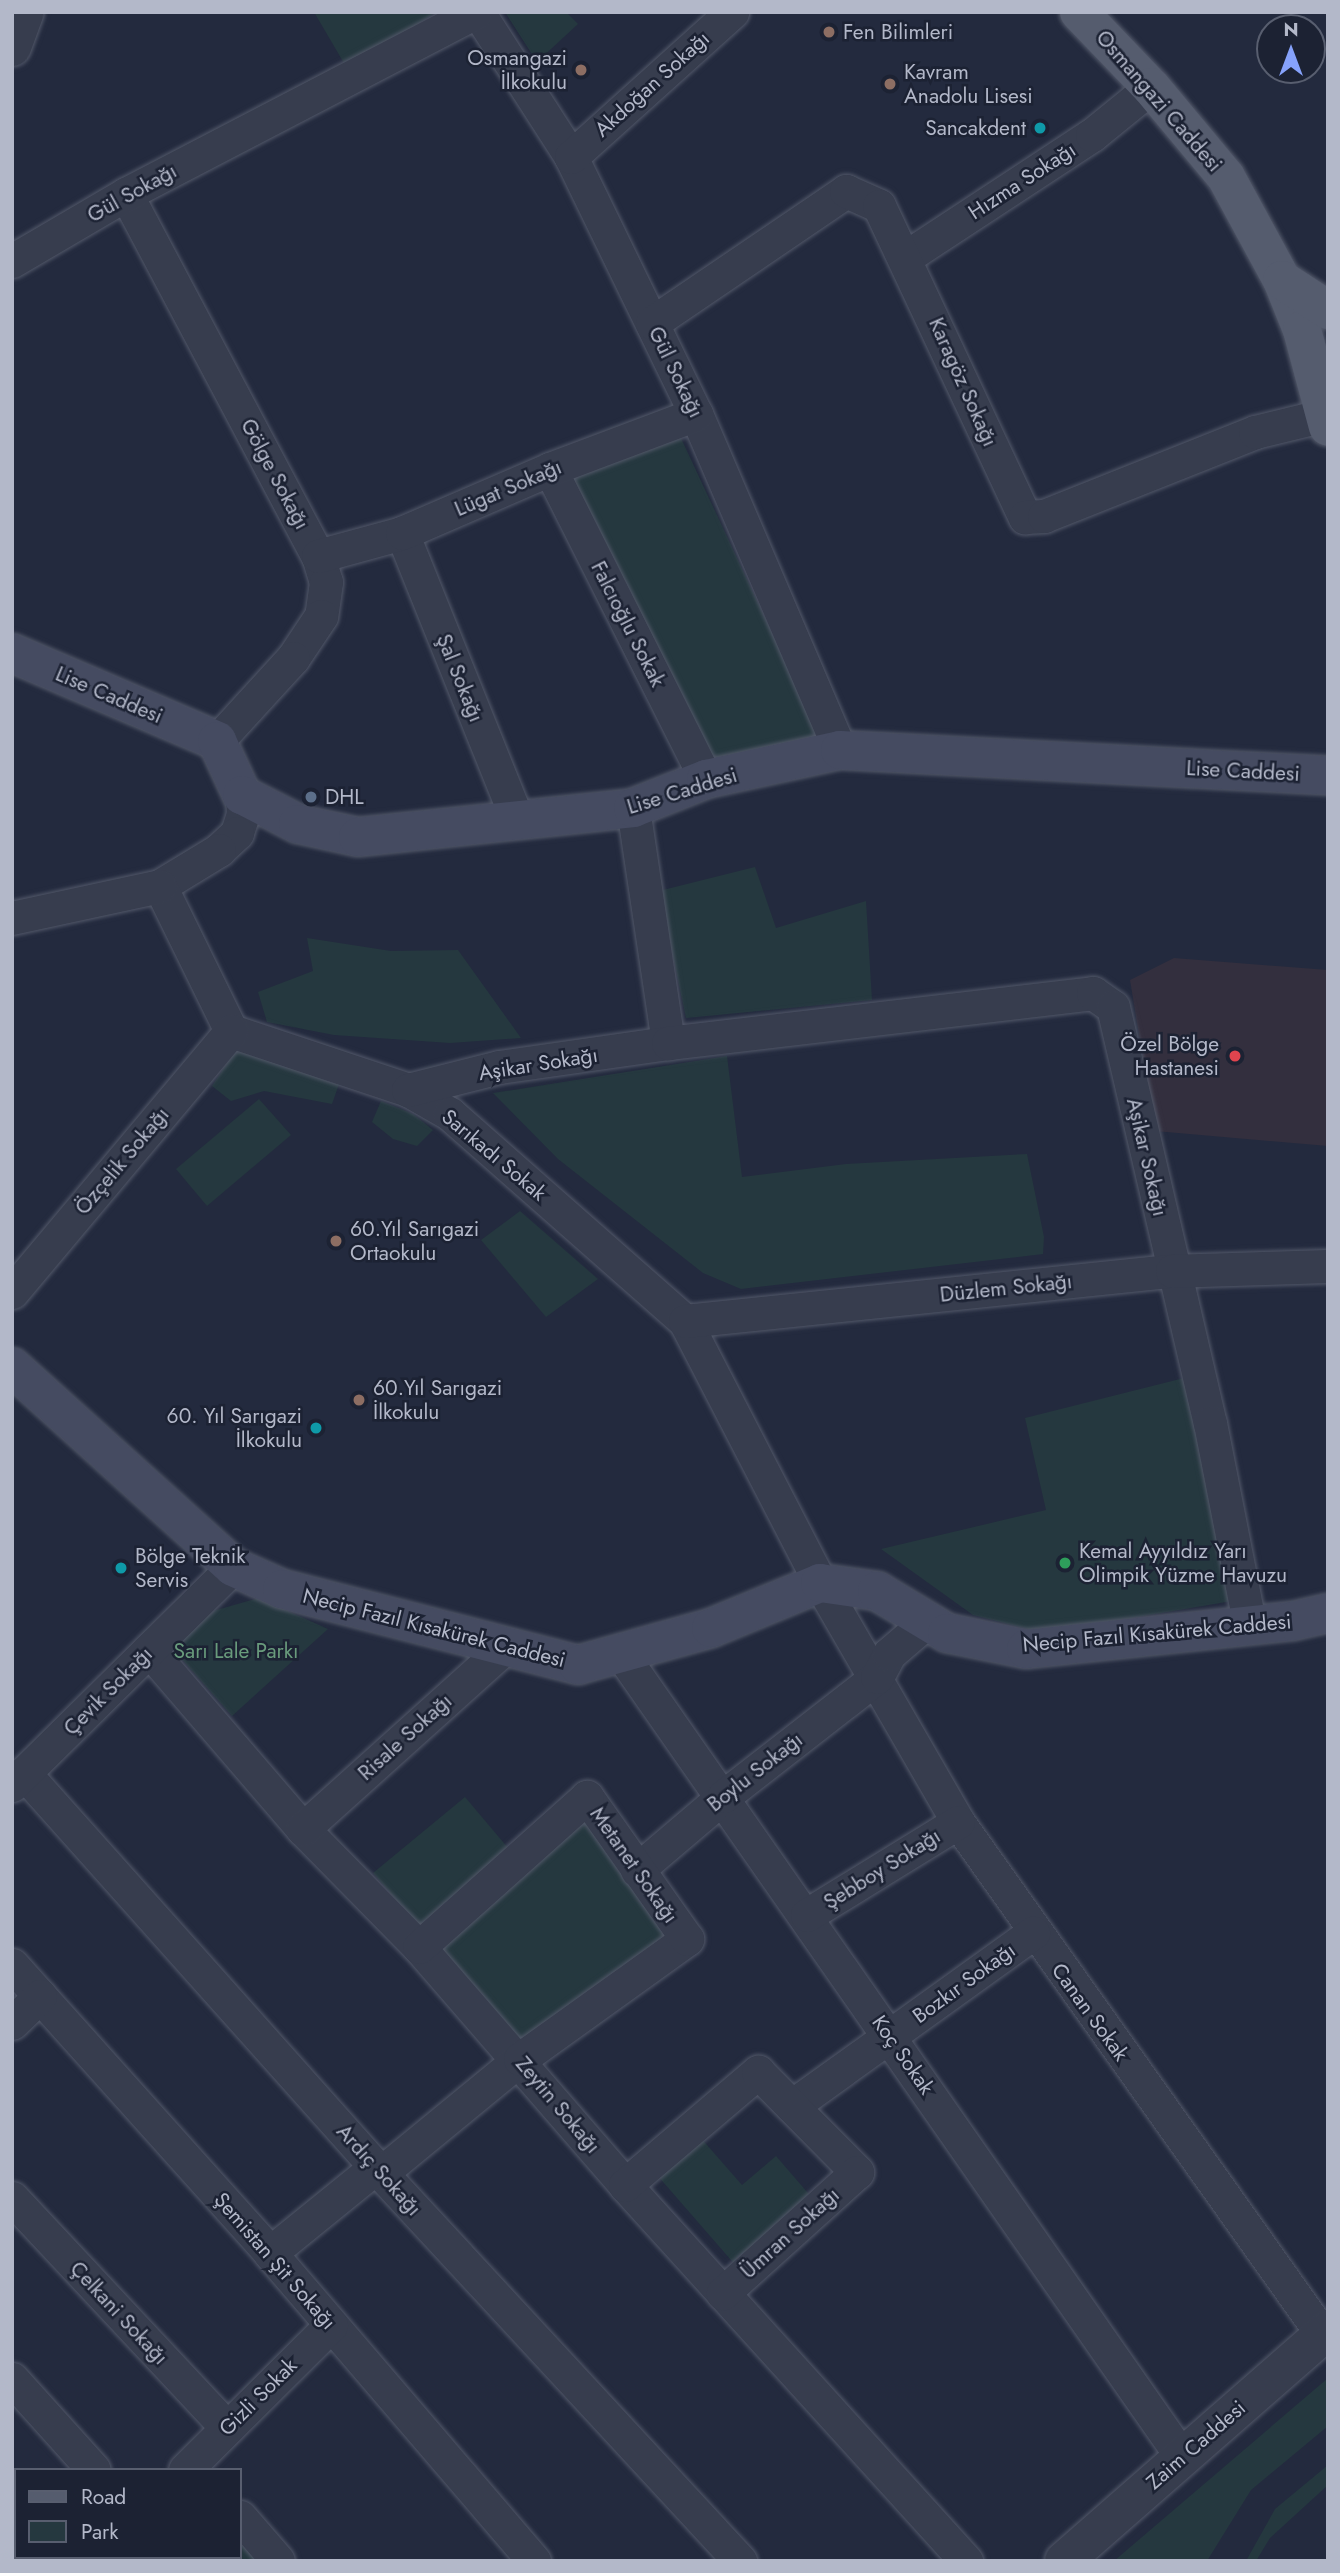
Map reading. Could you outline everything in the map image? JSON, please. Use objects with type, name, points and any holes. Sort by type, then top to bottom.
[{"type":"main road","name":"Osmangazi Caddesi","points":[[1079,12],[1139,96],[1226,177],[1282,280],[1302,330],[1326,421]]},
{"type":"main road","points":[[1282,280],[1328,310]]},
{"type":"main road","name":"Lise Caddesi","points":[[12,653],[217,741]]},
{"type":"main road","points":[[217,741],[242,795]]},
{"type":"main road","name":"Lise Caddesi","points":[[242,795],[298,824],[358,837],[633,808],[706,779],[840,750],[1328,776]]},
{"type":"main road","name":"Necip Fazıl Kısakürek Caddesi","points":[[12,1367],[233,1567],[282,1589],[578,1665],[622,1655],[710,1628],[820,1583],[877,1591],[925,1623],[947,1633],[1026,1649],[1250,1626],[1328,1613]]},
{"type":"street","points":[[12,47],[25,12]]},
{"type":"street","name":"Gül Sokağı","points":[[13,261],[126,194],[477,12],[571,157],[696,414],[840,750]]},
{"type":"street","name":"Akdoğan Sokağı","points":[[571,157],[732,12]]},
{"type":"street","name":"Hızma Sokağı","points":[[906,257],[1092,135],[1139,96]]},
{"type":"street","name":"Karagöz Sokağı","points":[[652,323],[846,191],[879,206],[906,257],[1025,517],[1044,516],[1255,432],[1326,421]]},
{"type":"street","name":"Gölge Sokağı","points":[[126,194],[318,556],[326,582],[321,616],[293,657],[217,741]]},
{"type":"street","name":"Lügat Sokağı","points":[[318,556],[402,533],[550,469],[696,414]]},
{"type":"street","name":"Falcıoğlu Sokak","points":[[550,469],[706,779]]},
{"type":"street","name":"Şal Sokağı","points":[[402,533],[518,822]]},
{"type":"street","points":[[12,918],[160,886],[219,850],[237,833],[243,814],[242,795]]},
{"type":"street","points":[[633,808],[668,1043]]},
{"type":"street","points":[[160,886],[231,1031]]},
{"type":"street","name":"Aşikar Sokağı","points":[[408,1090],[499,1067],[668,1043],[1093,993],[1113,1007],[1172,1271],[1210,1423],[1250,1626]]},
{"type":"street","name":"Sarıkadı Sokak","points":[[231,1031],[408,1090],[450,1114],[685,1321],[820,1583]]},
{"type":"street","name":"Özçelik Sokağı","points":[[12,1292],[231,1031]]},
{"type":"street","name":"Düzlem Sokağı","points":[[685,1321],[1172,1271],[1328,1266]]},
{"type":"street","name":"Çevik Sokağı","points":[[18,1779],[233,1567]]},
{"type":"street","name":"Canan Sokak","points":[[820,1583],[877,1677],[958,1822],[1033,1933],[1325,2332]]},
{"type":"street","points":[[877,1677],[889,1654],[925,1623]]},
{"type":"street","name":"Risale Sokağı","points":[[303,1829],[506,1645]]},
{"type":"street","name":"Zeytin Sokağı","points":[[149,1650],[303,1829],[419,1947],[520,2059],[625,2185],[966,2561]]},
{"type":"street","name":"Koç Sokak","points":[[622,1655],[807,1915],[1182,2457]]},
{"type":"street","name":"Boylu Sokağı","points":[[637,1870],[723,1796],[877,1677]]},
{"type":"street","name":"Ardıç Sokağı","points":[[18,1779],[740,2561]]},
{"type":"street","name":"Metanet Sokağı","points":[[270,2253],[520,2059],[687,1939],[587,1797],[419,1947]]},
{"type":"street","name":"Şebboy Sokağı","points":[[807,1915],[958,1822]]},
{"type":"street","name":"Bozkır Sokağı","points":[[792,2106],[1033,1933]]},
{"type":"street","name":"Şemistan Şit Sokağı","points":[[12,1965],[270,2253],[534,2561]]},
{"type":"street","points":[[12,2024],[40,1996]]},
{"type":"street","points":[[625,2185],[758,2072],[792,2106]]},
{"type":"street","name":"Ümran Sokağı","points":[[723,2293],[857,2172],[792,2106]]},
{"type":"street","name":"Çelkani Sokağı","points":[[12,2198],[227,2428]]},
{"type":"street","name":"Gizli Sokak","points":[[192,2468],[227,2428],[331,2325]]},
{"type":"street","name":"Zaim Caddesi","points":[[1064,2561],[1325,2332]]},
{"type":"street","points":[[12,2379],[92,2468]]},
{"type":"street","points":[[242,2519],[278,2561]]},
{"type":"shaded area","name":"Özel Bölge Hastanesi","points":[[1174,958],[1328,970],[1328,1146],[1155,1131],[1130,980]]},
{"type":"green space","points":[[314,12],[436,12],[348,70]]},
{"type":"green space","points":[[505,12],[566,12],[578,24],[537,62]]},
{"type":"green space","points":[[679,434],[824,744],[714,769],[562,478]]},
{"type":"green space","points":[[755,867],[776,928],[866,901],[872,1000],[686,1018],[659,891]]},
{"type":"green space","points":[[307,938],[391,951],[458,950],[521,1038],[450,1043],[334,1035],[267,1022],[258,992],[313,971]]},
{"type":"green space","points":[[240,1043],[339,1084],[332,1104],[264,1091],[231,1101],[212,1086]]},
{"type":"green space","points":[[727,1056],[742,1177],[846,1164],[1027,1154],[1044,1237],[1043,1254],[741,1289],[703,1273],[558,1159],[493,1093]]},
{"type":"green space","points":[[259,1099],[291,1135],[207,1206],[176,1169]]},
{"type":"green space","points":[[381,1101],[413,1114],[433,1130],[417,1146],[393,1139],[372,1122]]},
{"type":"green space","points":[[520,1211],[598,1279],[546,1317],[481,1240]]},
{"type":"green space","name":"Kemal Ayyıldız Yarı Olimpik Yüzme Havuzu","points":[[1188,1377],[1238,1600],[1043,1633],[973,1615],[881,1549],[1046,1510],[1025,1418]]},
{"type":"green space","name":"Sarı Lale Parkı","points":[[259,1598],[328,1629],[232,1716],[171,1647],[213,1611]]},
{"type":"green space","points":[[465,1797],[514,1855],[423,1932],[373,1873]]},
{"type":"green space","points":[[588,1811],[675,1936],[524,2046],[434,1949]]},
{"type":"green space","points":[[700,2137],[742,2185],[776,2156],[814,2200],[737,2267],[657,2175]]},
{"type":"green space","points":[[1328,2378],[1328,2426],[1251,2490],[1207,2561],[1114,2561]]},
{"type":"green space","points":[[1328,2465],[1328,2485],[1270,2538],[1256,2561],[1246,2561],[1275,2509]]},
{"type":"green space","points":[[242,2530],[269,2561],[204,2559],[242,2559]]},
{"type":"place","name":"Fen Bilimleri","points":[[829,32]]},
{"type":"place","name":"Osmangazi İlkokulu","points":[[581,70]]},
{"type":"place","name":"Kavram Anadolu Lisesi","points":[[890,84]]},
{"type":"place","name":"Sancakdent","points":[[1040,128]]},
{"type":"place","name":"DHL","points":[[311,797]]},
{"type":"place","name":"Özel Bölge Hastanesi","points":[[1235,1056]]},
{"type":"place","name":"60.Yıl Sarıgazi Ortaokulu","points":[[336,1241]]},
{"type":"place","name":"60.Yıl Sarıgazi İlkokulu","points":[[359,1400]]},
{"type":"place","name":"60. Yıl Sarıgazi İlkokulu","points":[[316,1428]]},
{"type":"place","name":"Kemal Ayyıldız Yarı Olimpik Yüzme Havuzu","points":[[1065,1563]]},
{"type":"place","name":"Bölge Teknik Servis","points":[[121,1568]]}]
